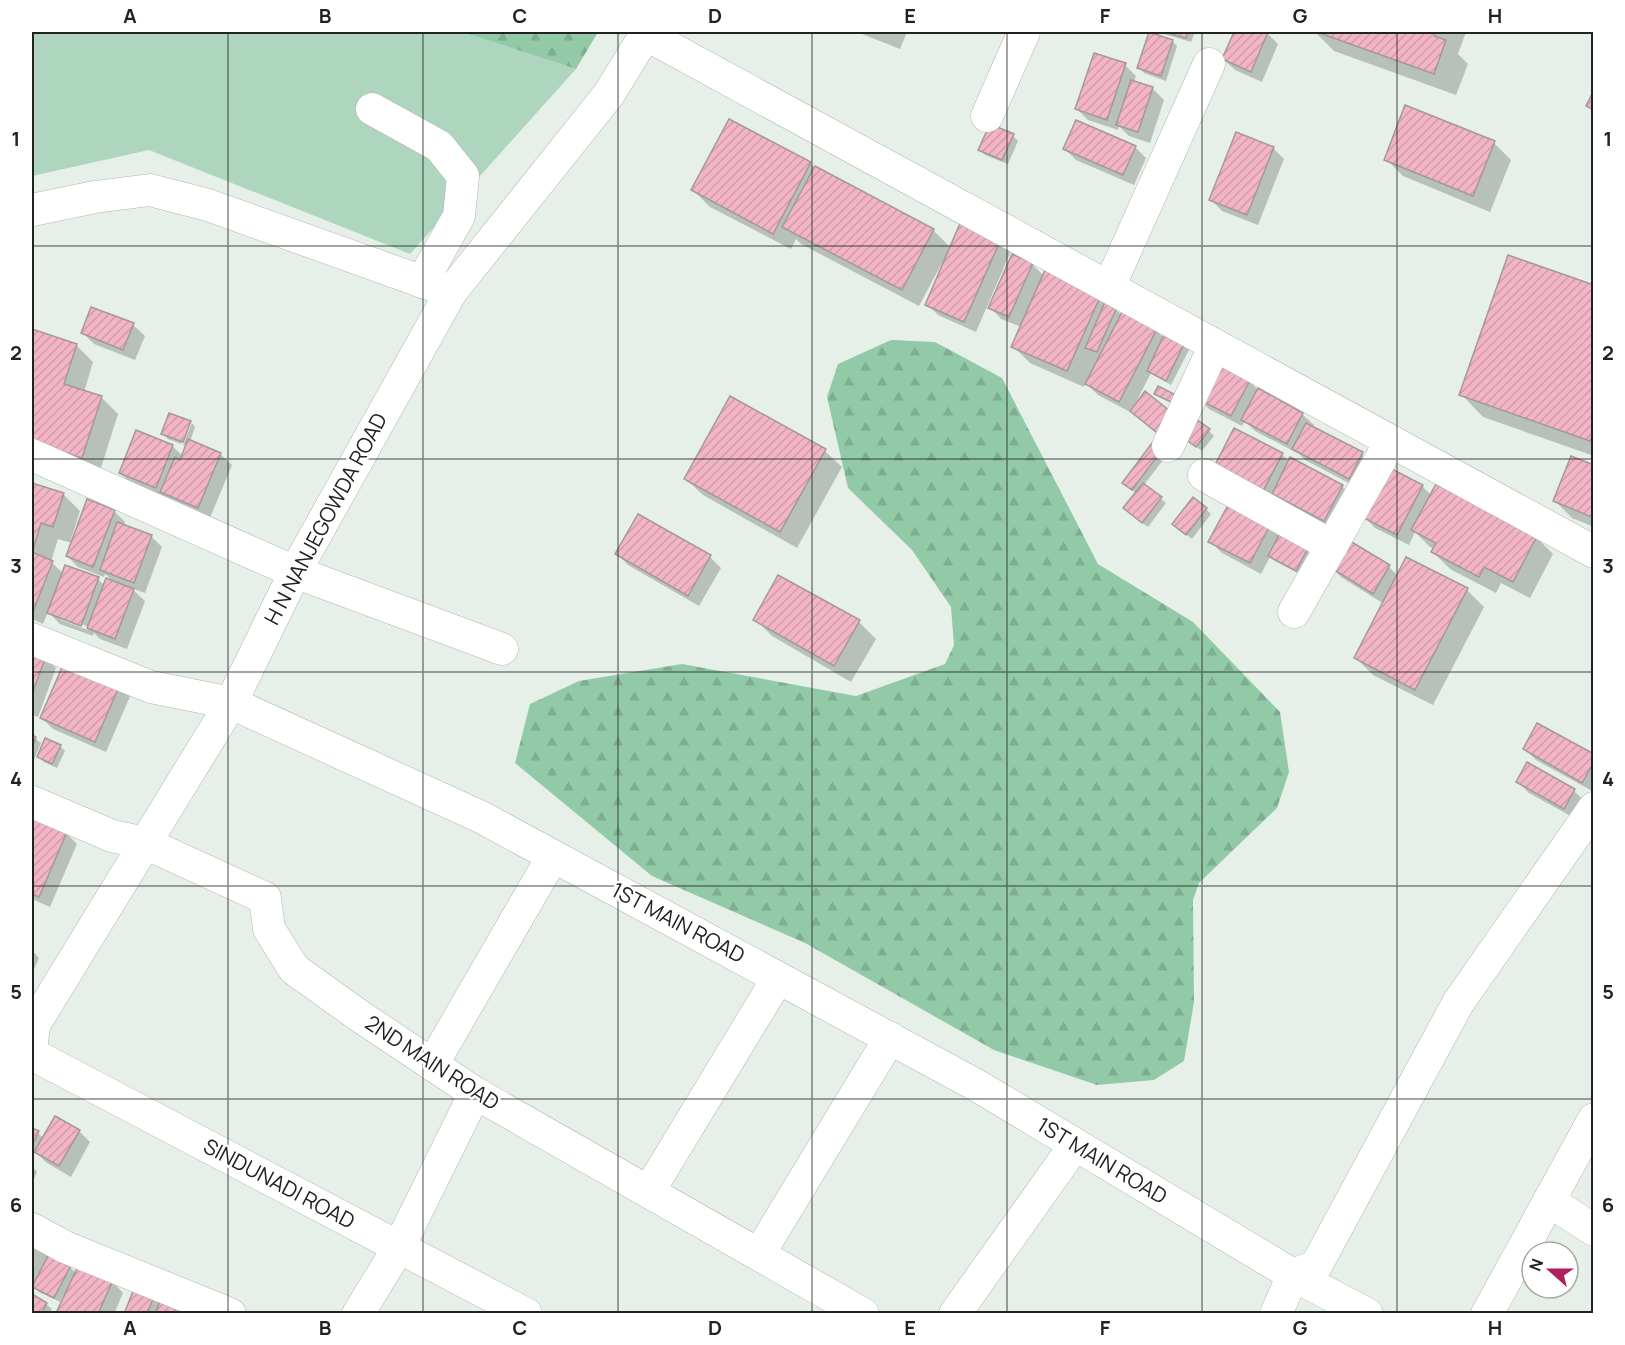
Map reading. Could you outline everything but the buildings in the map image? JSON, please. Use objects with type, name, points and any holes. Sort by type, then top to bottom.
[{"type":"street","points":[[987,116],[1024,32]]},
{"type":"street","points":[[646,33],[1593,552]]},
{"type":"street","name":"H N NANJEGOWDA ROAD","points":[[32,1036],[145,843],[231,703],[295,572],[451,292],[609,94],[646,33]]},
{"type":"street","points":[[1109,287],[1209,64]]},
{"type":"street","points":[[372,109],[439,146],[463,176],[459,216],[422,282]]},
{"type":"street","points":[[32,210],[95,197],[150,190],[208,205],[451,292]]},
{"type":"street","points":[[1168,447],[1215,345]]},
{"type":"street","points":[[1294,612],[1391,441]]},
{"type":"street","points":[[32,455],[295,572],[502,649]]},
{"type":"street","points":[[1203,475],[1332,546]]},
{"type":"street","name":"1ST MAIN ROAD","points":[[32,639],[151,687],[231,703],[481,817],[976,1085],[1293,1275]]},
{"type":"street","name":"2ND MAIN ROAD","points":[[32,802],[112,836],[145,843],[265,898],[269,929],[294,969],[361,1017],[475,1092],[863,1314]]},
{"type":"street","points":[[1276,1314],[1293,1275],[1316,1266],[1458,1003],[1593,808]]},
{"type":"street","points":[[432,1065],[553,856]]},
{"type":"street","points":[[649,1191],[778,978]]},
{"type":"street","name":"SINDUNADI ROAD","points":[[32,1036],[399,1247],[526,1314]]},
{"type":"street","points":[[759,1254],[890,1038]]},
{"type":"street","points":[[358,1314],[399,1247],[475,1092]]},
{"type":"street","points":[[1487,1314],[1593,1119]]},
{"type":"street","points":[[955,1314],[1076,1145]]},
{"type":"street","points":[[1549,1202],[1593,1230]]},
{"type":"street","points":[[32,1229],[65,1247],[230,1314]]},
{"type":"street","points":[[1293,1275],[1367,1314]]},
{"type":"green space","points":[[32,32],[462,32],[576,69],[410,254],[149,150],[32,176]]},
{"type":"green space","points":[[462,32],[598,32],[576,69]]},
{"type":"green space","points":[[891,340],[935,342],[1002,378],[1098,564],[1193,622],[1280,712],[1289,772],[1277,808],[1199,883],[1193,900],[1194,1002],[1184,1061],[1154,1080],[1097,1085],[994,1050],[805,943],[652,876],[515,763],[530,704],[579,681],[682,664],[856,696],[945,664],[954,645],[951,607],[912,550],[848,488],[827,397],[838,364]]}]
